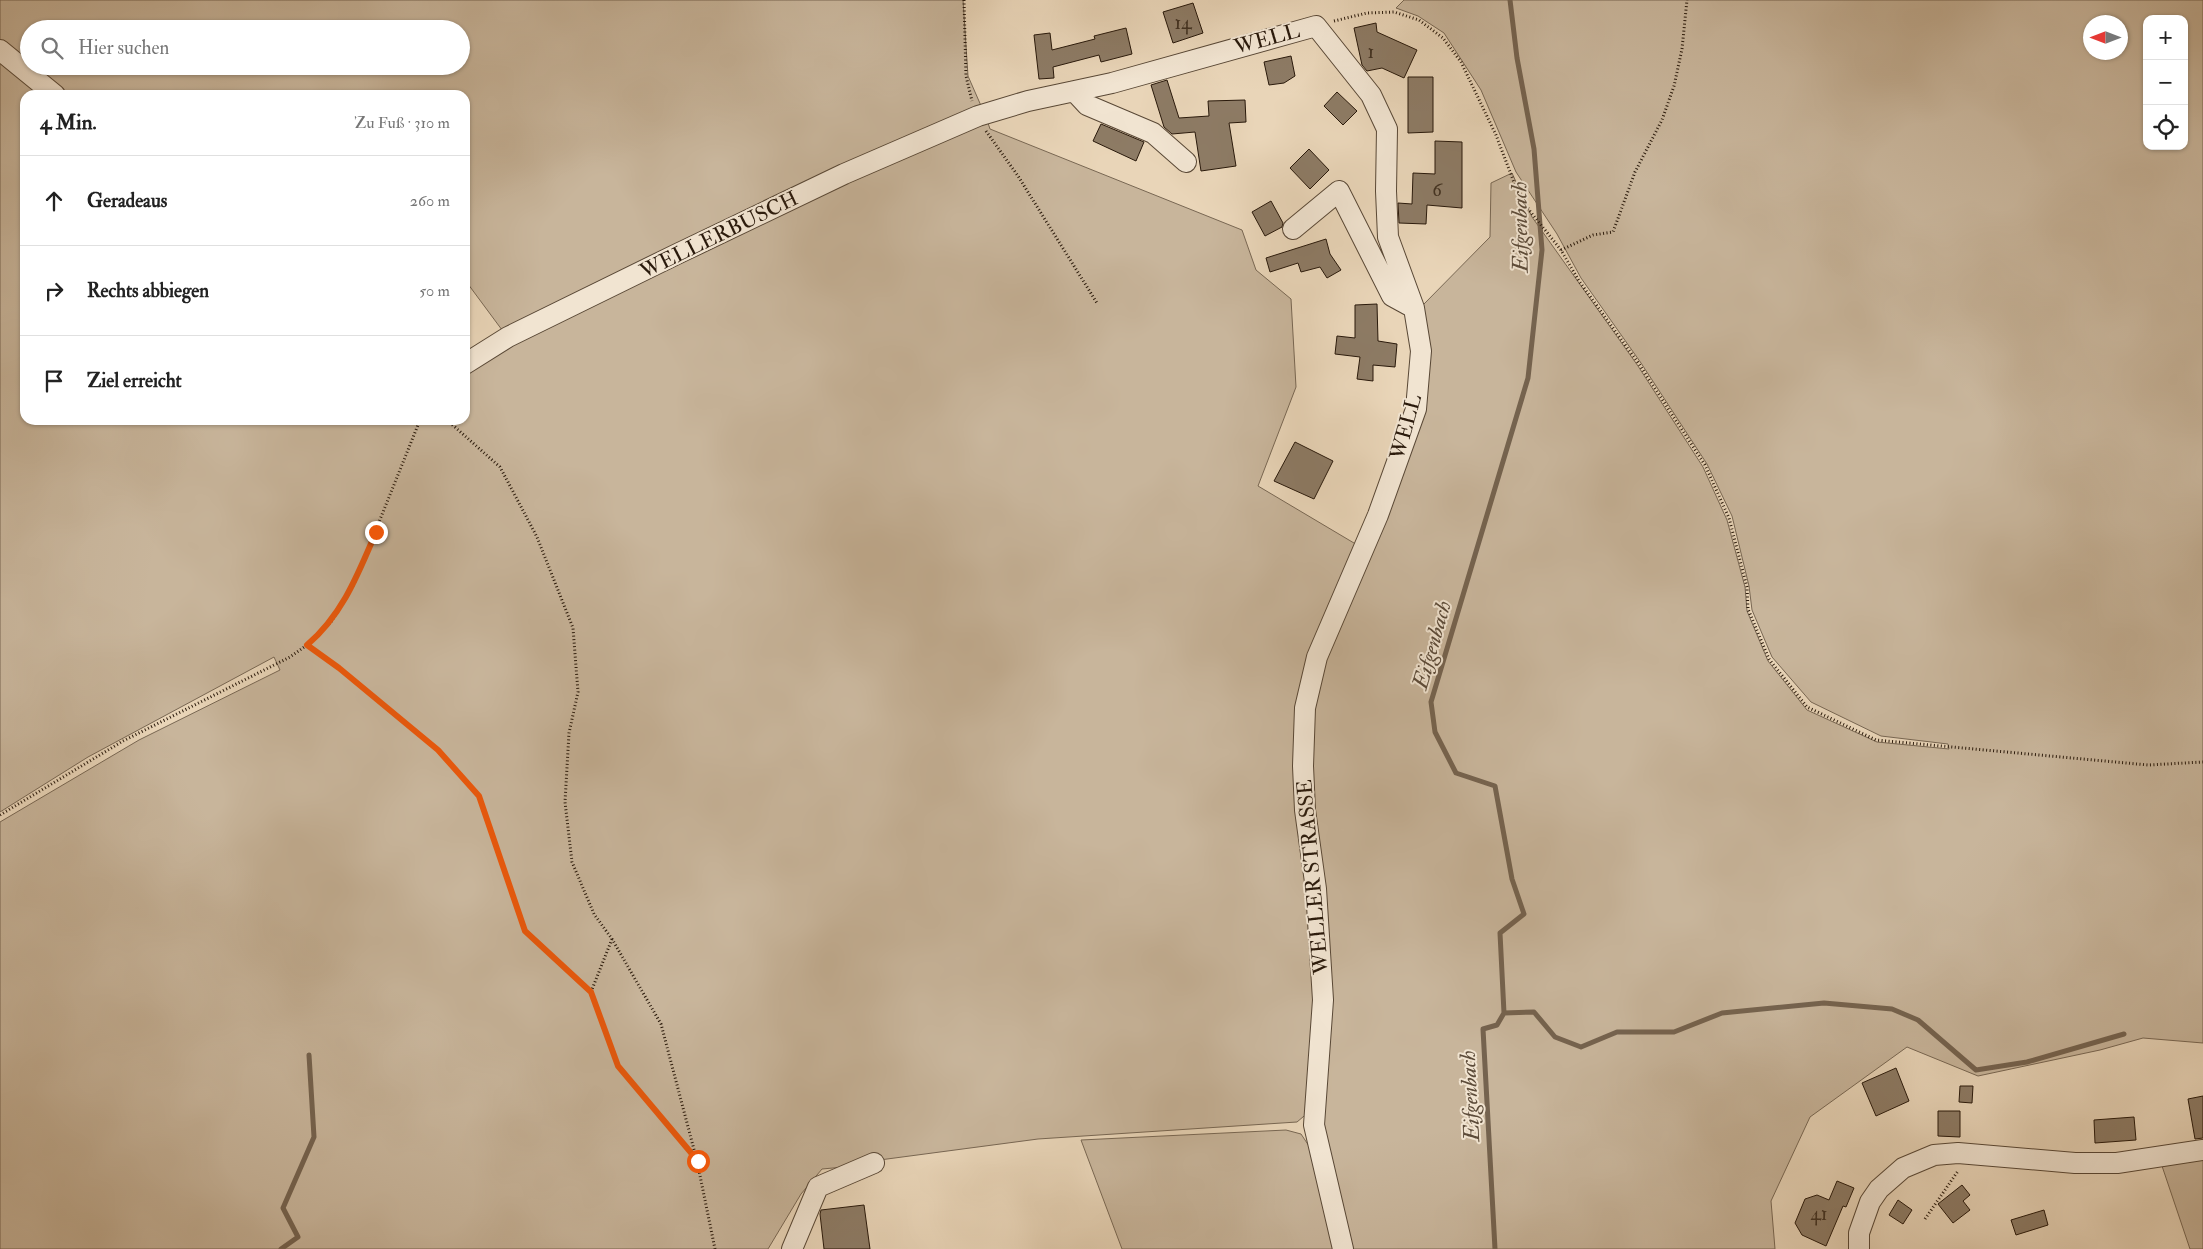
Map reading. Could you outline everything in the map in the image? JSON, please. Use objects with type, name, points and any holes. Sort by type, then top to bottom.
[{"type":"street","name":"WELL","points":[[978,116],[1028,101],[1112,83],[1316,26],[1371,95],[1387,129],[1386,191],[1388,237],[1414,308],[1421,351],[1416,409],[1378,515]]},
{"type":"street","points":[[0,50],[20,66]]},
{"type":"street","points":[[31,75],[49,90]]},
{"type":"street","points":[[1074,91],[1087,105],[1152,133],[1186,162]]},
{"type":"street","name":"WELLERBUSCH","points":[[470,361],[508,337],[844,174],[978,116]]},
{"type":"street","points":[[1293,229],[1339,191],[1392,296],[1414,308]]},
{"type":"street","name":"WELLER STRASSE","points":[[1343,1249],[1314,1124],[1323,1000],[1316,889],[1305,810],[1303,766],[1305,708],[1317,657],[1378,515]]},
{"type":"street","points":[[1859,1249],[1859,1233],[1870,1202],[1879,1189],[1904,1168],[1934,1156],[1958,1153],[2075,1163],[2108,1163],[2203,1150]]},
{"type":"street","points":[[792,1249],[818,1188],[874,1163]]},
{"type":"path","points":[[964,0],[967,86],[978,116],[1097,303]]},
{"type":"path","points":[[1561,250],[1593,235],[1612,232],[1635,172],[1662,120],[1674,86],[1682,49],[1688,0]]},
{"type":"path","points":[[1316,26],[1367,13],[1394,12],[1419,20],[1443,38],[1461,62],[1477,93],[1515,185],[1529,210],[1561,250],[1579,281],[1639,364],[1704,465],[1729,518],[1747,587],[1748,609],[1769,659],[1807,707],[1876,740],[2148,765],[2203,762]]},
{"type":"path","points":[[0,816],[123,741],[278,663],[307,645],[331,622],[354,584],[418,425]]},
{"type":"path","points":[[453,425],[500,467],[537,537],[573,628],[578,692],[569,733],[565,802],[572,862],[594,914],[612,939],[661,1024],[698,1161],[715,1249]]},
{"type":"path","points":[[307,645],[339,668],[438,750],[479,796],[525,931],[591,992],[618,1066],[698,1161]]},
{"type":"path","points":[[591,992],[612,939]]},
{"type":"path","points":[[1925,1220],[1958,1172],[1958,1153]]},
{"type":"shaded area","points":[[0,0],[963,0],[968,76],[982,108],[505,334],[470,287],[470,90],[20,90],[20,425],[470,425],[470,366],[484,356],[986,117],[990,129],[1242,230],[1256,270],[1291,299],[1296,387],[1258,486],[1359,546],[1301,707],[1319,999],[1310,1111],[1297,1122],[1038,1139],[872,1161],[866,1165],[822,1169],[801,1194],[768,1249],[0,1249],[0,822],[139,740],[280,670],[274,657],[88,757],[0,812]]},
{"type":"shaded area","points":[[1404,0],[2203,0],[2203,1043],[2143,1038],[2100,1050],[1978,1076],[1907,1047],[1810,1117],[1771,1201],[1775,1249],[1347,1249],[1320,1125],[1307,708],[1419,409],[1417,307],[1424,304],[1490,237],[1491,183],[1512,173],[1532,217],[1638,366],[1703,467],[1727,520],[1745,587],[1747,611],[1768,661],[1807,710],[1877,742],[1949,749],[1948,744],[1881,736],[1811,702],[1772,657],[1752,610],[1749,586],[1732,516],[1707,464],[1641,363],[1581,278],[1557,234],[1516,172],[1481,90],[1444,33],[1418,16],[1396,8]]},
{"type":"shaded area","points":[[1286,1130],[1301,1134],[1309,1146],[1336,1249],[1122,1249],[1081,1140]]},
{"type":"shaded area","points":[[2203,1159],[2203,1249],[2190,1249],[2162,1166]]},
{"type":"building","points":[[1193,3],[1203,33],[1173,43],[1163,12]]},
{"type":"building","points":[[1376,23],[1377,32],[1417,50],[1404,78],[1382,68],[1367,71],[1362,65],[1354,28]]},
{"type":"building","points":[[1126,28],[1132,54],[1101,62],[1099,55],[1053,67],[1054,78],[1039,79],[1034,35],[1050,33],[1052,50],[1095,39],[1094,36]]},
{"type":"building","points":[[1291,56],[1295,76],[1284,83],[1269,85],[1264,62]]},
{"type":"building","points":[[1408,77],[1433,77],[1433,132],[1408,133]]},
{"type":"building","points":[[1167,80],[1179,118],[1209,116],[1208,101],[1245,100],[1246,122],[1229,123],[1236,166],[1201,171],[1195,132],[1172,134],[1164,127],[1151,85]]},
{"type":"building","points":[[1337,92],[1357,111],[1343,125],[1324,106]]},
{"type":"building","points":[[1101,124],[1144,142],[1136,161],[1093,141]]},
{"type":"building","points":[[1435,141],[1462,142],[1462,208],[1427,205],[1426,224],[1399,223],[1398,203],[1412,204],[1413,173],[1435,174]]},
{"type":"building","points":[[1309,149],[1329,170],[1310,189],[1290,168]]},
{"type":"building","points":[[1271,201],[1283,223],[1282,227],[1265,236],[1252,212]]},
{"type":"building","points":[[1326,239],[1330,254],[1341,270],[1327,278],[1320,267],[1301,272],[1298,263],[1270,272],[1266,258]]},
{"type":"building","points":[[1377,304],[1378,341],[1397,344],[1395,367],[1373,365],[1373,381],[1357,379],[1360,357],[1335,354],[1337,336],[1355,338],[1355,305]]},
{"type":"building","points":[[1295,442],[1333,461],[1314,499],[1274,481]]},
{"type":"building","points":[[1896,1068],[1909,1101],[1876,1116],[1862,1083]]},
{"type":"building","points":[[1960,1086],[1973,1086],[1972,1103],[1959,1102]]},
{"type":"building","points":[[2203,1096],[2203,1138],[2195,1139],[2188,1099]]},
{"type":"building","points":[[1938,1111],[1960,1111],[1960,1137],[1938,1136]]},
{"type":"building","points":[[2134,1117],[2136,1140],[2095,1143],[2094,1120]]},
{"type":"building","points":[[1837,1181],[1854,1188],[1846,1207],[1843,1206],[1826,1246],[1802,1235],[1795,1223],[1805,1199],[1817,1195],[1829,1200]]},
{"type":"building","points":[[1962,1185],[1970,1195],[1963,1201],[1970,1210],[1953,1223],[1938,1204]]},
{"type":"building","points":[[1898,1200],[1912,1210],[1903,1224],[1889,1215]]},
{"type":"building","points":[[864,1205],[870,1249],[824,1249],[821,1210]]},
{"type":"building","points":[[2044,1210],[2048,1225],[2016,1235],[2011,1220]]},
{"type":"waterway","name":"Eifgenbach","points":[[1495,1249],[1483,1029],[1497,1025],[1504,1013],[1500,933],[1524,914],[1512,879],[1495,786],[1456,773],[1435,732],[1431,702],[1528,378],[1542,250],[1534,149],[1517,58],[1510,0]]},
{"type":"waterway","points":[[1504,1013],[1534,1012],[1555,1037],[1581,1047],[1617,1032],[1674,1032],[1722,1013],[1824,1003],[1892,1009],[1918,1020],[1976,1070],[2027,1062],[2124,1034]]},
{"type":"waterway","points":[[281,1249],[298,1237],[283,1208],[314,1137],[309,1055]]},
{"type":"route","points":[[376,532],[343,605],[331,622],[307,645],[339,668],[438,750],[479,796],[525,931],[591,992],[618,1066],[698,1161]]}]
